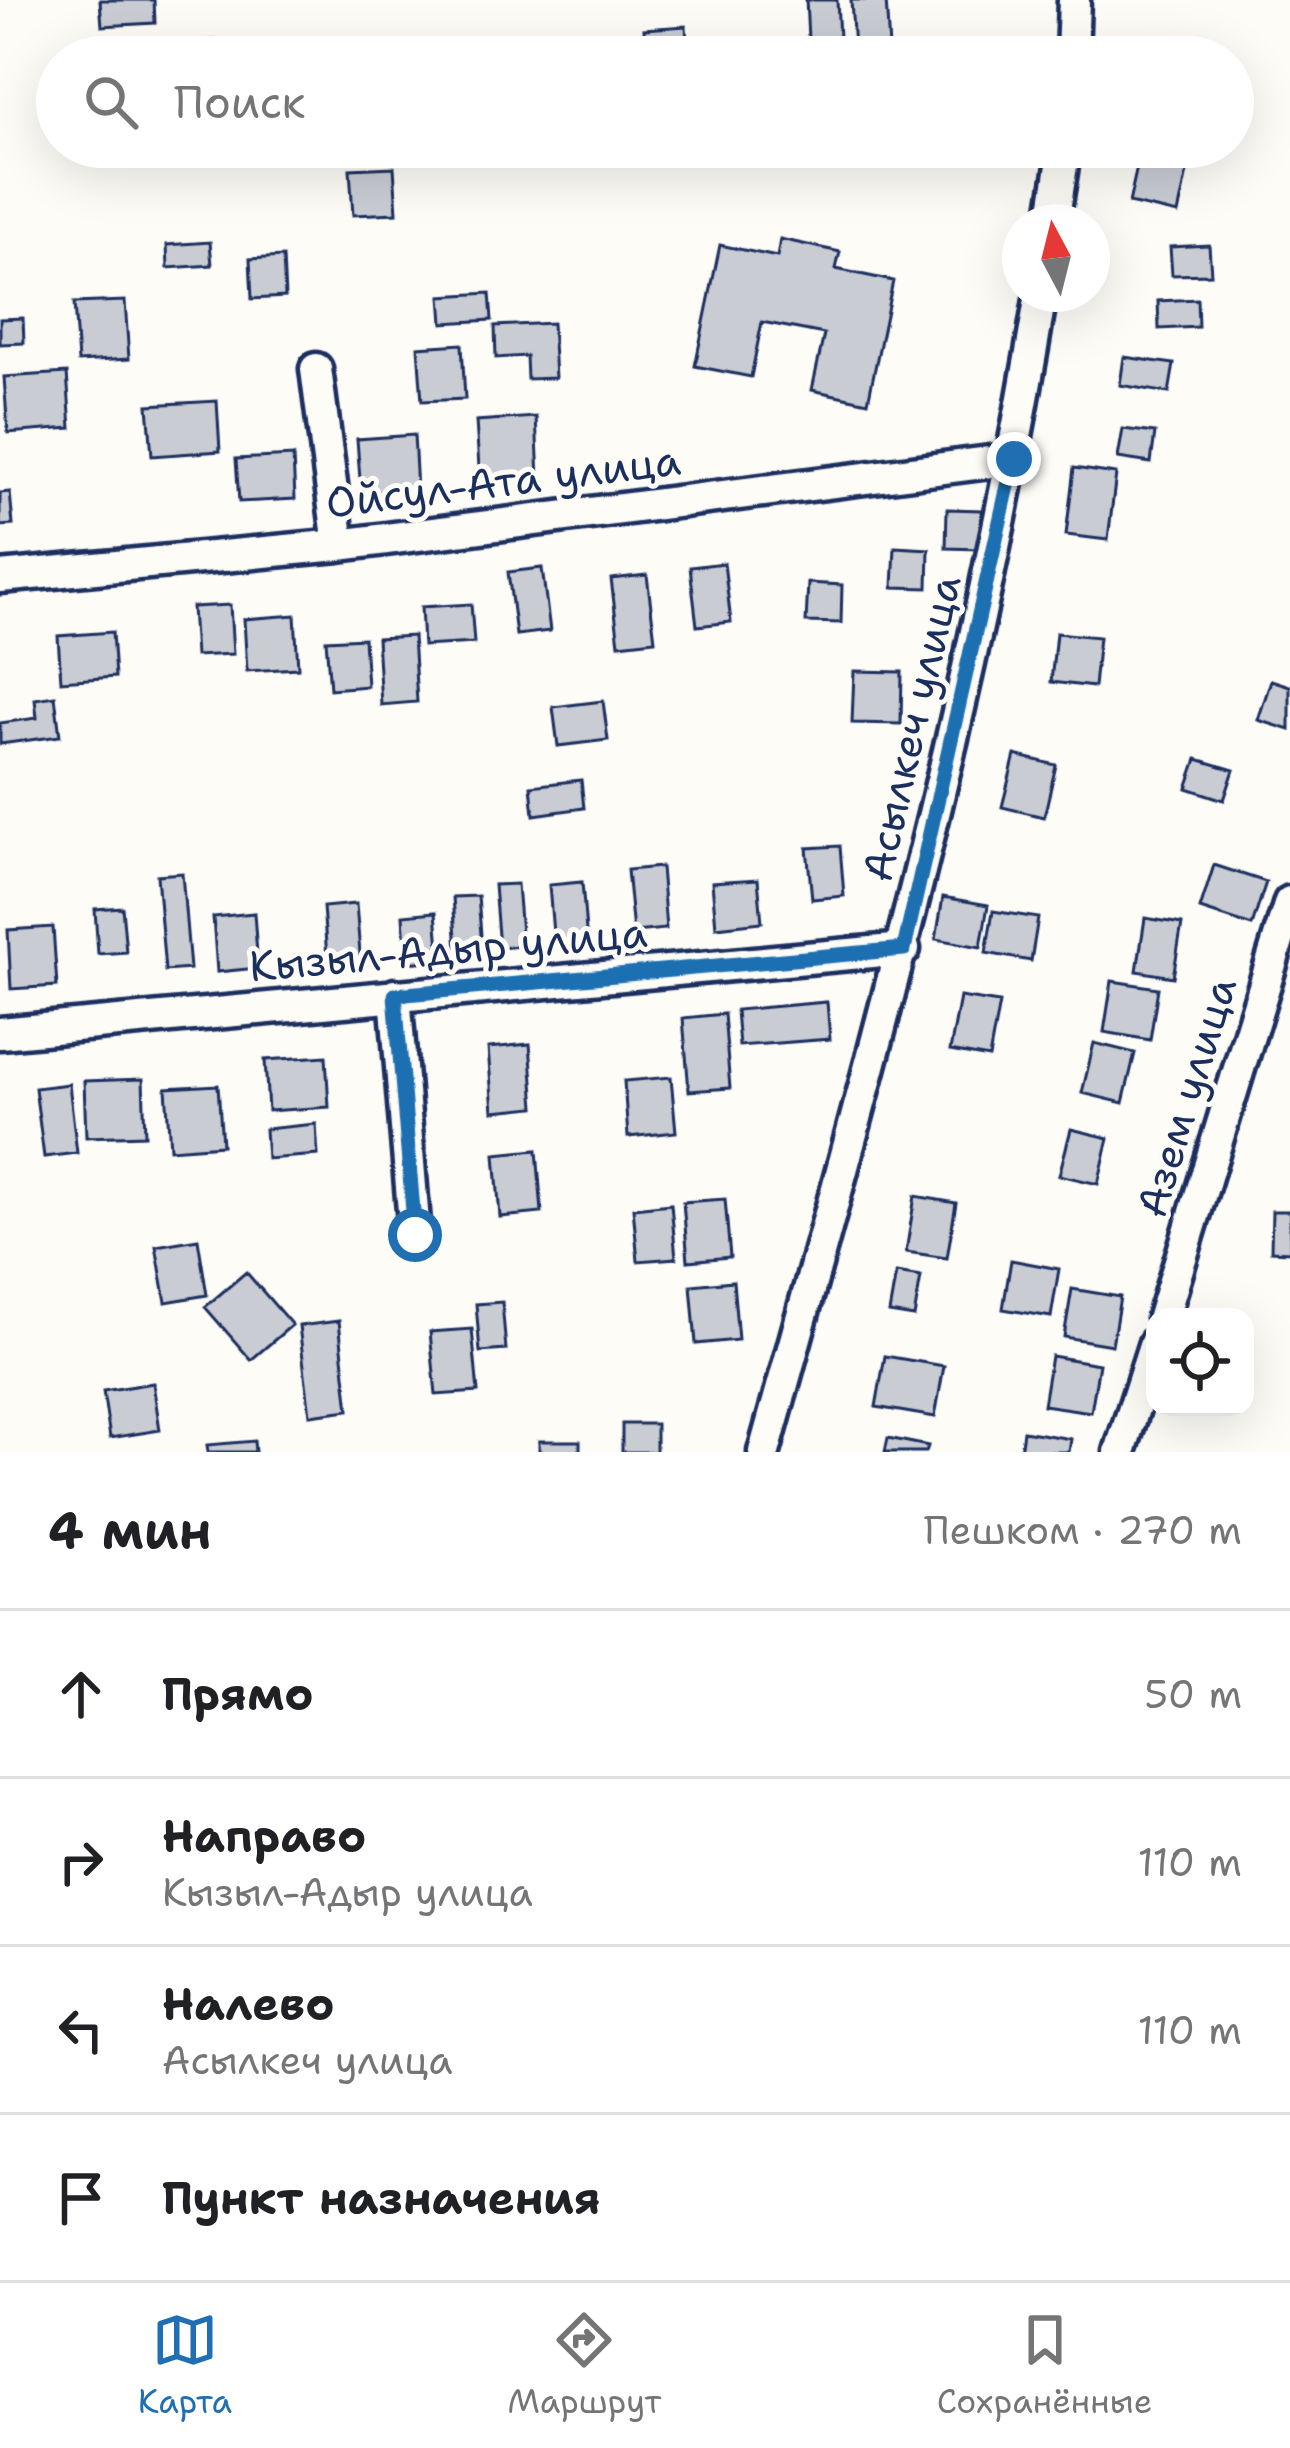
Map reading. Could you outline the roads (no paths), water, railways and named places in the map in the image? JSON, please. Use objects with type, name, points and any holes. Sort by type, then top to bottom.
[{"type":"street","points":[[1073,36],[1074,0]]},
{"type":"street","points":[[1056,204],[1062,168]]},
{"type":"street","name":"Асылкеч улица","points":[[764,1452],[904,949],[1014,459],[1038,312]]},
{"type":"street","points":[[316,369],[339,545]]},
{"type":"street","name":"Ойсул-Ата улица","points":[[0,577],[339,545],[1014,459]]},
{"type":"street","name":"Азем улица","points":[[1166,1308],[1290,902]]},
{"type":"street","name":"Кызыл-Адыр улица","points":[[0,1033],[904,949]]},
{"type":"street","points":[[395,995],[415,1235]]},
{"type":"street","points":[[1120,1452],[1146,1371]]}]
